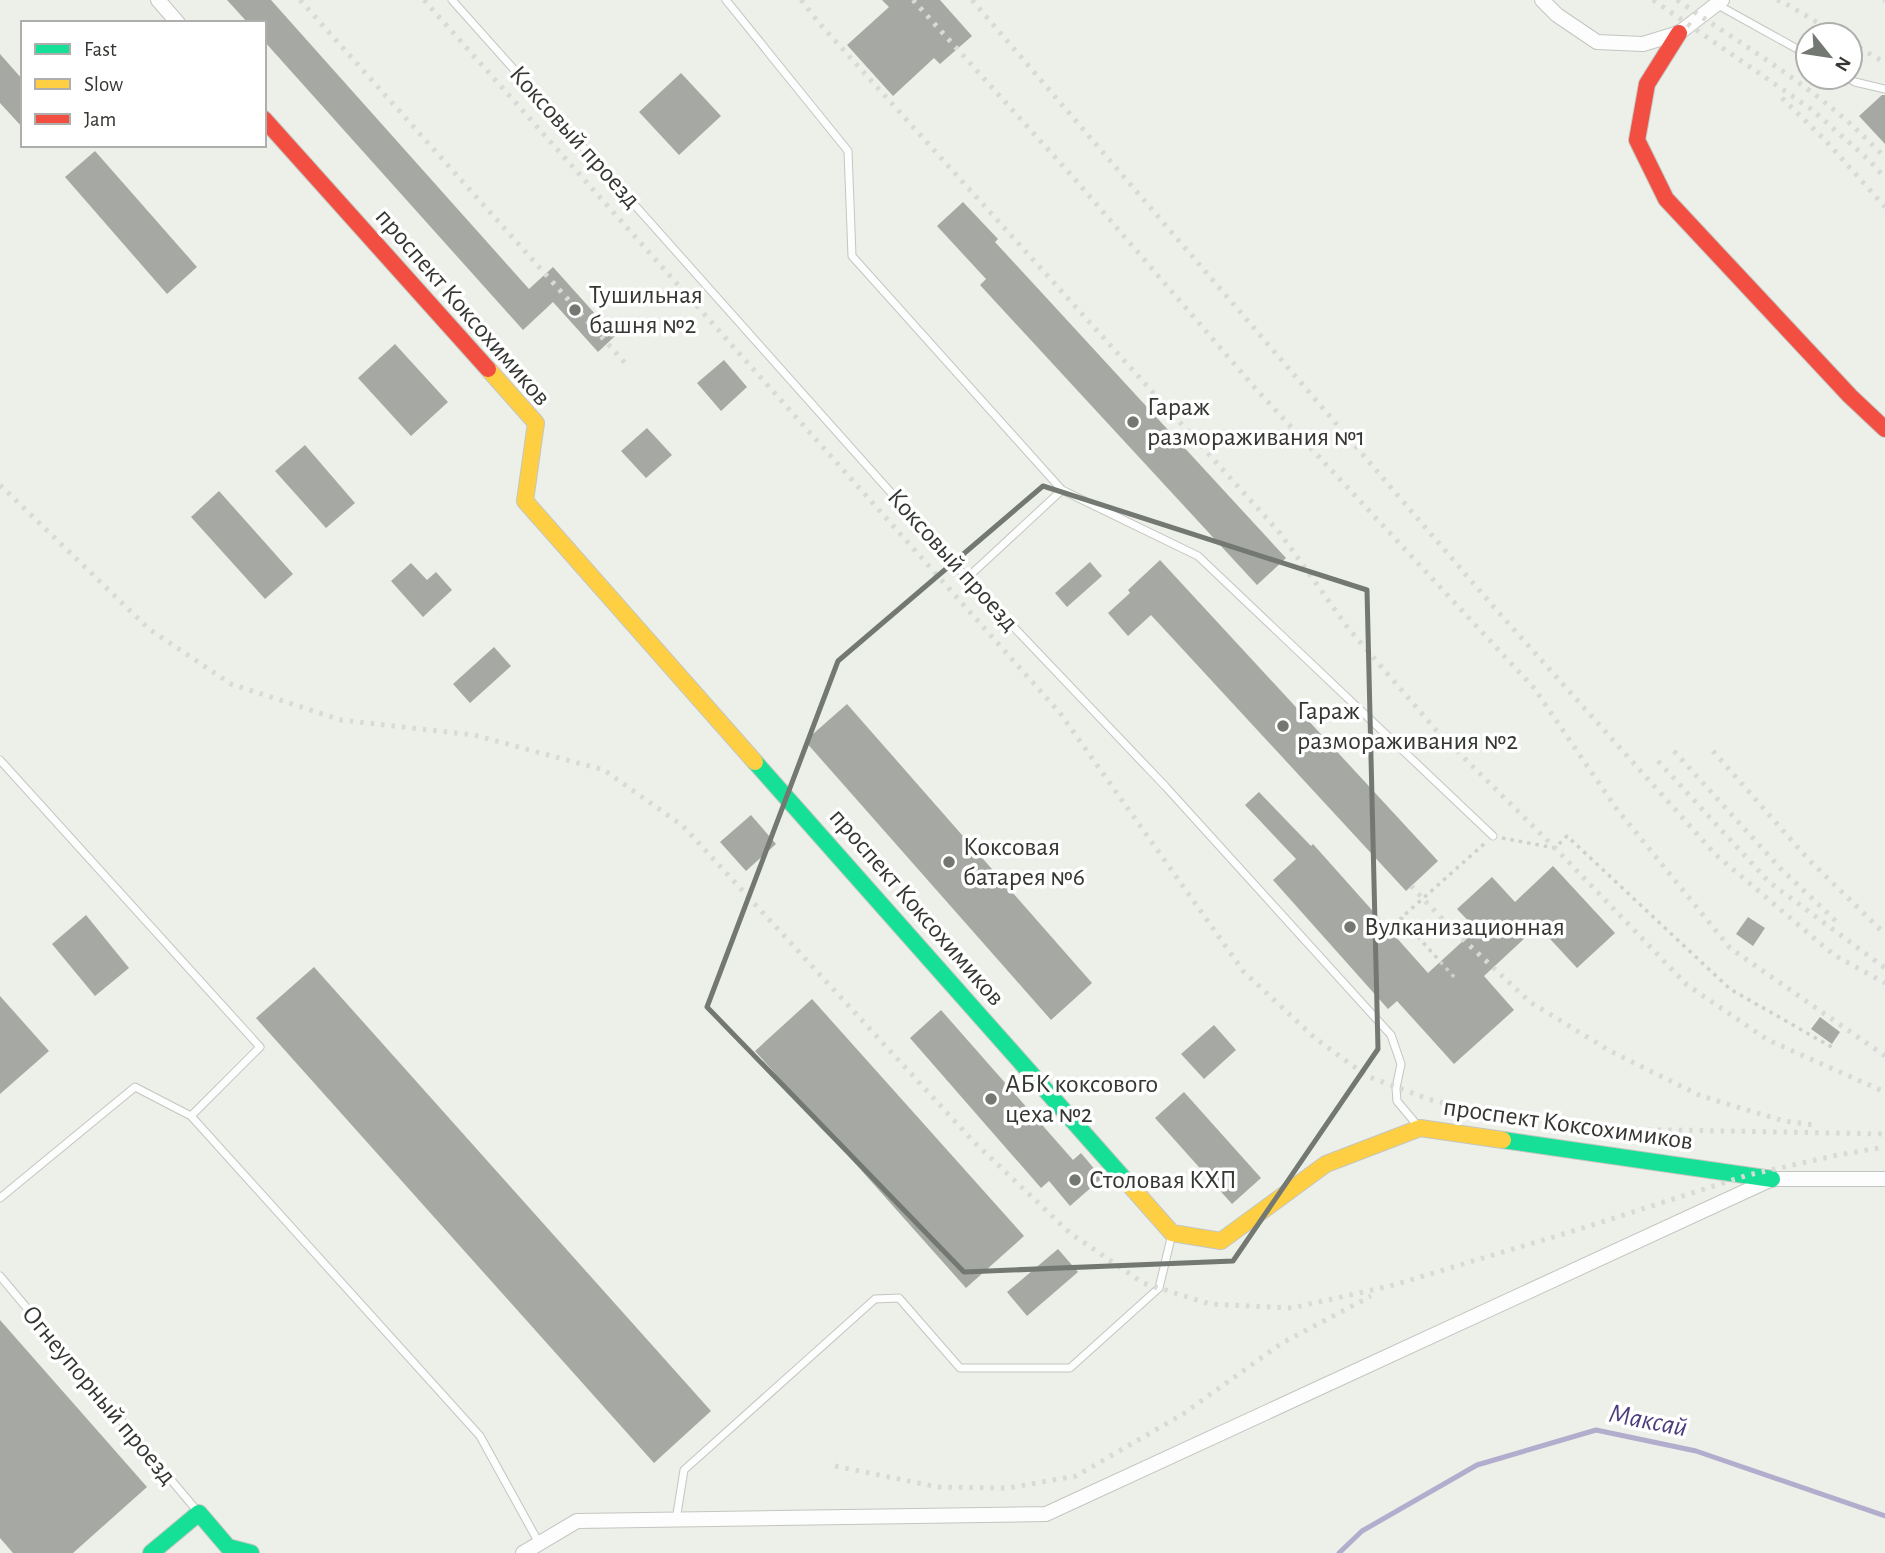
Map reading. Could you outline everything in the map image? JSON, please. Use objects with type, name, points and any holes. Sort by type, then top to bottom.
[{"type":"street","points":[[158,0],[176,21]]},
{"type":"street","points":[[1542,0],[1556,15],[1597,41],[1643,44],[1679,33],[1720,2]]},
{"type":"street","points":[[1679,33],[1647,84],[1637,140],[1665,200],[1850,396],[1885,429]]},
{"type":"street","name":"проспект Коксохимиков","points":[[266,121],[536,423],[525,501],[1172,1233],[1221,1241],[1326,1164],[1420,1128],[1772,1179]]},
{"type":"street","points":[[523,1553],[578,1521],[1046,1514],[1772,1179],[1885,1179]]},
{"type":"street","points":[[151,1553],[199,1513],[229,1547],[251,1553]]},
{"type":"lane","name":"Коксовый проезд","points":[[452,0],[967,578],[1165,786],[1391,1035],[1401,1064],[1396,1088],[1397,1101],[1420,1128]]},
{"type":"lane","points":[[726,0],[848,151],[852,256],[1062,491],[1198,556],[1493,836]]},
{"type":"lane","points":[[1720,2],[1794,47]]},
{"type":"lane","points":[[1864,84],[1885,89]]},
{"type":"lane","points":[[967,578],[1062,491]]},
{"type":"lane","points":[[0,760],[260,1047],[191,1116]]},
{"type":"lane","points":[[0,1198],[135,1087],[191,1116],[480,1436],[539,1543]]},
{"type":"lane","points":[[676,1520],[684,1471],[875,1299],[899,1298],[960,1368],[1070,1368],[1159,1288],[1172,1233]]},
{"type":"lane","name":"Огнеупорный проезд","points":[[0,1276],[199,1513]]},
{"type":"path","points":[[1454,977],[1401,918],[1493,836],[1555,848],[1567,836],[1730,989],[1835,1049]]},
{"type":"highlighted area","points":[[1043,486],[1367,590],[1378,1049],[1233,1261],[964,1272],[707,1007],[838,661]]},
{"type":"building","points":[[227,0],[271,0],[529,289],[553,267],[615,336],[598,352],[553,302],[523,330],[266,43],[266,21],[246,21]]},
{"type":"building","points":[[882,0],[940,0],[972,36],[940,64],[934,58],[893,96],[847,45],[889,7]]},
{"type":"building","points":[[0,54],[21,78],[21,126],[0,103]]},
{"type":"building","points":[[681,73],[721,116],[679,155],[639,112]]},
{"type":"building","points":[[1885,95],[1885,144],[1859,116]]},
{"type":"building","points":[[95,151],[197,267],[167,294],[65,177]]},
{"type":"building","name":"Гараж размораживания №1","points":[[963,202],[998,239],[995,242],[1286,558],[1257,585],[980,285],[986,279],[937,226]]},
{"type":"building","points":[[395,344],[448,402],[411,436],[358,378]]},
{"type":"building","points":[[724,360],[747,387],[721,411],[697,383]]},
{"type":"building","points":[[647,428],[672,455],[646,478],[621,451]]},
{"type":"building","points":[[305,445],[355,503],[326,528],[275,471]]},
{"type":"building","points":[[219,491],[293,574],[265,599],[191,517]]},
{"type":"building","name":"Гараж размораживания №2","points":[[1160,560],[1438,861],[1406,891],[1151,615],[1128,636],[1108,613]]},
{"type":"building","points":[[1090,562],[1102,576],[1067,607],[1055,593]]},
{"type":"building","points":[[411,563],[427,580],[436,572],[452,590],[423,617],[391,581]]},
{"type":"building","points":[[494,647],[511,666],[470,703],[453,684]]},
{"type":"building","name":"Коксовая батарея №6","points":[[847,704],[1092,983],[1051,1020],[805,741]]},
{"type":"building","points":[[1259,792],[1311,846],[1313,844],[1428,973],[1476,929],[1457,909],[1492,877],[1515,902],[1553,866],[1615,933],[1577,968],[1538,926],[1484,976],[1514,1010],[1454,1064],[1397,1001],[1388,1009],[1273,880],[1296,859],[1245,805]]},
{"type":"building","points":[[751,815],[776,844],[746,871],[720,842]]},
{"type":"building","points":[[86,915],[129,968],[95,996],[52,944]]},
{"type":"building","points":[[1748,917],[1765,928],[1753,946],[1736,934]]},
{"type":"building","points":[[314,967],[711,1411],[654,1463],[256,1018]]},
{"type":"building","points":[[0,996],[49,1051],[0,1094]]},
{"type":"building","points":[[812,999],[1024,1236],[966,1288],[755,1051]]},
{"type":"building","name":"АБК коксового цеха №2","points":[[941,1010],[1073,1160],[1081,1153],[1102,1178],[1070,1206],[1049,1181],[1041,1188],[910,1038]]},
{"type":"building","points":[[1820,1017],[1840,1032],[1832,1044],[1811,1029]]},
{"type":"building","points":[[1214,1025],[1236,1050],[1204,1079],[1181,1054]]},
{"type":"building","points":[[1184,1092],[1261,1178],[1232,1204],[1155,1118]]},
{"type":"building","points":[[1058,1249],[1078,1272],[1027,1316],[1007,1292]]},
{"type":"building","points":[[0,1320],[147,1487],[73,1553],[13,1553],[0,1538]]},
{"type":"waterway","name":"Максай","points":[[1339,1553],[1362,1531],[1477,1465],[1596,1430],[1696,1451],[1885,1516]]},
{"type":"railway","points":[[300,0],[625,363]]},
{"type":"railway","points":[[424,0],[1060,713],[1244,972],[1316,1039],[1367,1076],[1428,1099],[1484,1114],[1568,1128],[1885,1134]]},
{"type":"railway","points":[[801,0],[1280,533],[1348,628],[1436,730],[1687,985],[1768,1040],[1885,1092]]},
{"type":"railway","points":[[913,0],[1073,177],[1255,388],[1534,688],[1616,808],[1730,948],[1885,1056]]},
{"type":"railway","points":[[972,0],[1492,605],[1715,854],[1834,955],[1885,983]]},
{"type":"railway","points":[[1653,0],[1811,109],[1869,160],[1885,178]]},
{"type":"railway","points":[[1677,0],[1812,93],[1838,113],[1885,158]]},
{"type":"railway","points":[[1777,0],[1815,21]]},
{"type":"railway","points":[[1864,50],[1885,63]]},
{"type":"railway","points":[[1782,98],[1826,141],[1885,207]]},
{"type":"railway","points":[[0,485],[149,629],[231,684],[341,720],[474,735],[604,770],[683,826],[974,1142],[1070,1233],[1143,1283],[1210,1304],[1292,1308],[1390,1286],[1748,1175],[1885,1147]]},
{"type":"railway","points":[[1674,751],[1780,868],[1837,922]]},
{"type":"railway","points":[[1713,751],[1808,859],[1885,934]]},
{"type":"railway","points":[[1658,761],[1769,882],[1885,968]]},
{"type":"railway","points":[[1411,886],[1453,930],[1530,1002],[1610,1051],[1701,1096],[1784,1121],[1814,1125]]},
{"type":"railway","points":[[835,1466],[938,1487],[1008,1488],[1076,1476],[1183,1414],[1282,1343],[1371,1296]]},
{"type":"traffic: fast","points":[[755,762],[1127,1182]]},
{"type":"traffic: fast","points":[[1503,1140],[1772,1179]]},
{"type":"traffic: fast","points":[[151,1553],[199,1513],[228,1547],[251,1553]]},
{"type":"traffic: slow","points":[[488,369],[536,423],[525,501],[755,762]]},
{"type":"traffic: slow","points":[[1127,1182],[1172,1233],[1221,1241],[1326,1164],[1420,1128],[1503,1140]]},
{"type":"traffic: jam","points":[[1679,33],[1647,84],[1637,140],[1666,199],[1850,396],[1885,429]]},
{"type":"traffic: jam","points":[[266,121],[488,369]]},
{"type":"place","name":"Тушильная башня №2","points":[[575,310]]},
{"type":"place","name":"Гараж размораживания №1","points":[[1133,422]]},
{"type":"place","name":"Гараж размораживания №2","points":[[1283,726]]},
{"type":"place","name":"Коксовая батарея №6","points":[[949,862]]},
{"type":"place","name":"Вулканизационная","points":[[1350,927]]},
{"type":"place","name":"АБК коксового цеха №2","points":[[991,1099]]},
{"type":"place","name":"Столовая КХП","points":[[1075,1180]]}]
